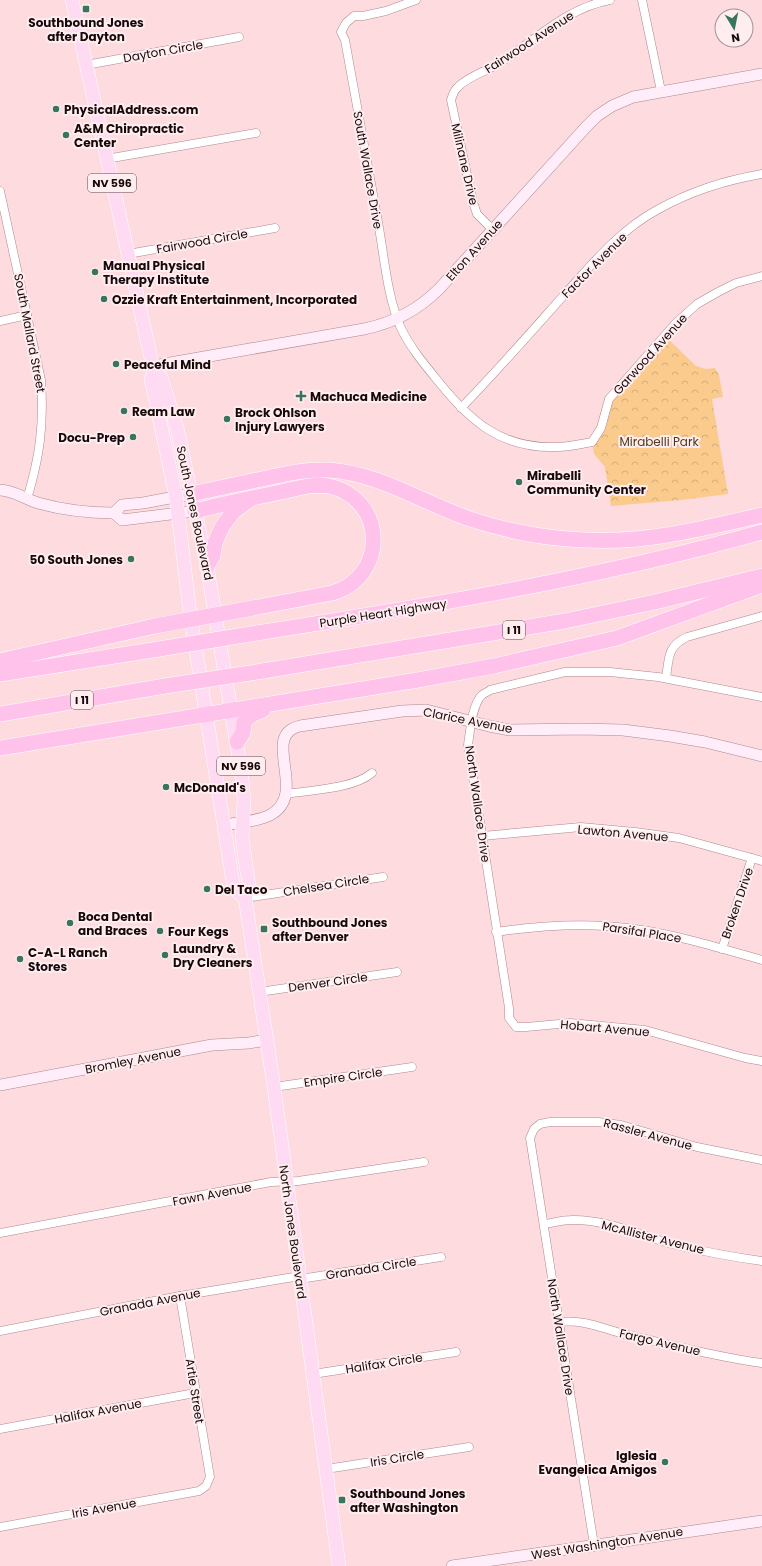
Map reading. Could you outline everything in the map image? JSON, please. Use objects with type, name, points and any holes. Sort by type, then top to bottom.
[{"type":"highway","points":[[191,494],[294,472],[321,470],[345,472],[377,480],[463,516],[493,526],[538,535],[584,540],[623,540],[667,536],[762,515]]},
{"type":"highway","points":[[0,661],[155,626],[326,595],[347,587],[359,577],[366,568],[371,557],[374,540],[371,524],[365,511],[354,498],[340,489],[328,486],[312,486],[195,511]]},
{"type":"highway","points":[[207,566],[214,556],[216,540],[224,523],[240,507],[256,497]]},
{"type":"highway","name":"Purple Heart Highway","points":[[0,674],[482,597],[549,584],[669,556],[762,532]]},
{"type":"highway","name":"I 11","points":[[0,714],[565,621],[762,576]]},
{"type":"highway","points":[[0,748],[433,678],[617,638],[762,585]]},
{"type":"highway","points":[[237,742],[244,733],[244,723],[247,719],[253,714],[262,711],[270,704]]},
{"type":"main road","name":"South Jones Boulevard","points":[[72,0],[153,369],[151,379],[176,497],[184,572],[197,663]]},
{"type":"main road","name":"South Jones Boulevard","points":[[153,369],[161,377],[173,414],[207,566],[223,659]]},
{"type":"main road","name":"North Jones Boulevard","points":[[223,659],[244,793],[242,842],[249,886],[244,898],[274,1087],[339,1566]]},
{"type":"main road","name":"North Jones Boulevard","points":[[197,663],[225,825],[234,889],[244,898]]},
{"type":"street","name":"South Wallace Drive","points":[[416,0],[386,11],[363,16],[354,16],[346,23],[341,32],[345,40],[385,263],[401,328],[419,357],[461,408],[473,419],[498,435],[519,443],[542,447],[558,447],[592,442],[601,428]]},
{"type":"street","name":"Fairwood Avenue","points":[[453,92],[458,86],[499,63],[566,16],[586,6],[610,0]]},
{"type":"street","points":[[642,0],[660,91]]},
{"type":"street","name":"Dayton Circle","points":[[86,64],[239,36]]},
{"type":"street","name":"Elton Avenue","points":[[153,369],[364,329],[382,325],[409,313],[429,300],[597,116],[622,101],[660,91],[762,74]]},
{"type":"street","name":"Milinane Drive","points":[[453,92],[451,100],[470,191],[478,214],[493,230]]},
{"type":"street","points":[[106,159],[256,133]]},
{"type":"street","name":"Factor Avenue","points":[[461,408],[595,261],[624,233],[656,211],[690,194],[728,180],[762,174]]},
{"type":"street","name":"South Mallard Street","points":[[0,191],[41,380],[43,408],[39,456],[27,499]]},
{"type":"street","name":"Fairwood Circle","points":[[128,254],[275,228]]},
{"type":"street","name":"Garwood Avenue","points":[[601,428],[609,399],[676,323],[697,304],[718,292],[736,283],[762,276]]},
{"type":"street","points":[[0,321],[27,315]]},
{"type":"street","points":[[2,487],[27,499],[68,510],[94,513],[114,513],[122,520],[195,511]]},
{"type":"street","points":[[114,513],[122,505],[144,503],[191,494]]},
{"type":"street","points":[[666,678],[670,651],[678,641],[687,637],[762,616]]},
{"type":"street","name":"North Wallace Drive","points":[[516,1027],[508,1018],[508,1008],[468,745],[477,702],[482,695],[490,690],[572,671],[610,672],[666,678],[762,697]]},
{"type":"street","name":"Clarice Avenue","points":[[286,794],[287,785],[282,743],[285,734],[292,728],[411,710],[426,710],[488,726],[510,730],[580,728],[623,730],[670,736],[705,742],[762,756]]},
{"type":"street","points":[[225,825],[263,818],[273,814],[281,806],[286,794],[352,784],[372,773]]},
{"type":"street","name":"Lawton Avenue","points":[[482,836],[589,828],[635,832],[680,838],[762,861]]},
{"type":"street","name":"Broken Drive","points":[[722,949],[752,858]]},
{"type":"street","name":"Chelsea Circle","points":[[244,898],[383,877]]},
{"type":"street","name":"Parsifal Place","points":[[496,932],[537,926],[595,925],[636,929],[682,938],[762,960]]},
{"type":"street","name":"Denver Circle","points":[[259,992],[397,972]]},
{"type":"street","name":"Hobart Avenue","points":[[516,1027],[570,1023],[645,1030],[745,1058],[762,1061]]},
{"type":"street","name":"Bromley Avenue","points":[[0,1085],[212,1045],[249,1044],[266,1040]]},
{"type":"street","name":"Empire Circle","points":[[274,1087],[412,1067]]},
{"type":"street","name":"Rassler Avenue","points":[[534,1129],[540,1124],[550,1122],[598,1122],[621,1125],[697,1147],[761,1160]]},
{"type":"street","name":"North Wallace Drive","points":[[534,1129],[530,1138],[594,1545]]},
{"type":"street","points":[[761,1160],[762,1151]]},
{"type":"street","name":"Fawn Avenue","points":[[0,1233],[271,1182],[298,1182],[424,1162]]},
{"type":"street","name":"McAllister Avenue","points":[[544,1224],[571,1220],[592,1222],[618,1227],[672,1244],[762,1261]]},
{"type":"street","name":"Granada Circle","points":[[300,1278],[441,1257]]},
{"type":"street","name":"Granada Avenue","points":[[0,1331],[180,1296],[300,1278]]},
{"type":"street","name":"Artie Street","points":[[180,1296],[210,1477],[206,1486]]},
{"type":"street","name":"Fargo Avenue","points":[[559,1322],[586,1322],[626,1334],[737,1359],[762,1363]]},
{"type":"street","name":"Halifax Circle","points":[[313,1374],[456,1352]]},
{"type":"street","name":"Halifax Avenue","points":[[0,1429],[195,1392]]},
{"type":"street","name":"Iris Circle","points":[[326,1469],[469,1447]]},
{"type":"street","name":"Iris Avenue","points":[[0,1527],[199,1491],[206,1486]]},
{"type":"street","name":"West Washington Avenue","points":[[452,1566],[468,1565],[762,1521]]},
{"type":"green space","name":"Mirabelli Park","points":[[665,336],[696,366],[706,369],[715,368],[719,375],[723,397],[712,399],[728,494],[611,506],[605,467],[594,454],[592,442],[609,399]]},
{"type":"place","name":"Southbound Jones after Dayton","points":[[86,9]]},
{"type":"place","name":"PhysicalAddress.com","points":[[56,109]]},
{"type":"place","name":"A&M Chiropractic Center","points":[[66,135]]},
{"type":"place","name":"Manual Physical Therapy Institute","points":[[95,272]]},
{"type":"place","name":"Ozzie Kraft Entertainment, Incorporated","points":[[104,299]]},
{"type":"place","name":"Peaceful Mind","points":[[116,364]]},
{"type":"place","name":"Machuca Medicine","points":[[301,396]]},
{"type":"place","name":"Ream Law","points":[[124,411]]},
{"type":"place","name":"Brock Ohlson Injury Lawyers","points":[[227,419]]},
{"type":"place","name":"Docu-Prep","points":[[133,437]]},
{"type":"place","name":"Mirabelli Community Center","points":[[519,482]]},
{"type":"place","name":"50 South Jones","points":[[131,559]]},
{"type":"place","name":"McDonald's","points":[[166,787]]},
{"type":"place","name":"Del Taco","points":[[207,889]]},
{"type":"place","name":"Boca Dental and Braces","points":[[70,923]]},
{"type":"place","name":"Southbound Jones after Denver","points":[[264,929]]},
{"type":"place","name":"Four Kegs","points":[[160,931]]},
{"type":"place","name":"Laundry & Dry Cleaners","points":[[165,955]]},
{"type":"place","name":"C-A-L Ranch Stores","points":[[20,959]]},
{"type":"place","name":"Iglesia Evangelica Amigos","points":[[665,1462]]},
{"type":"place","name":"Southbound Jones after Washington","points":[[342,1500]]}]
